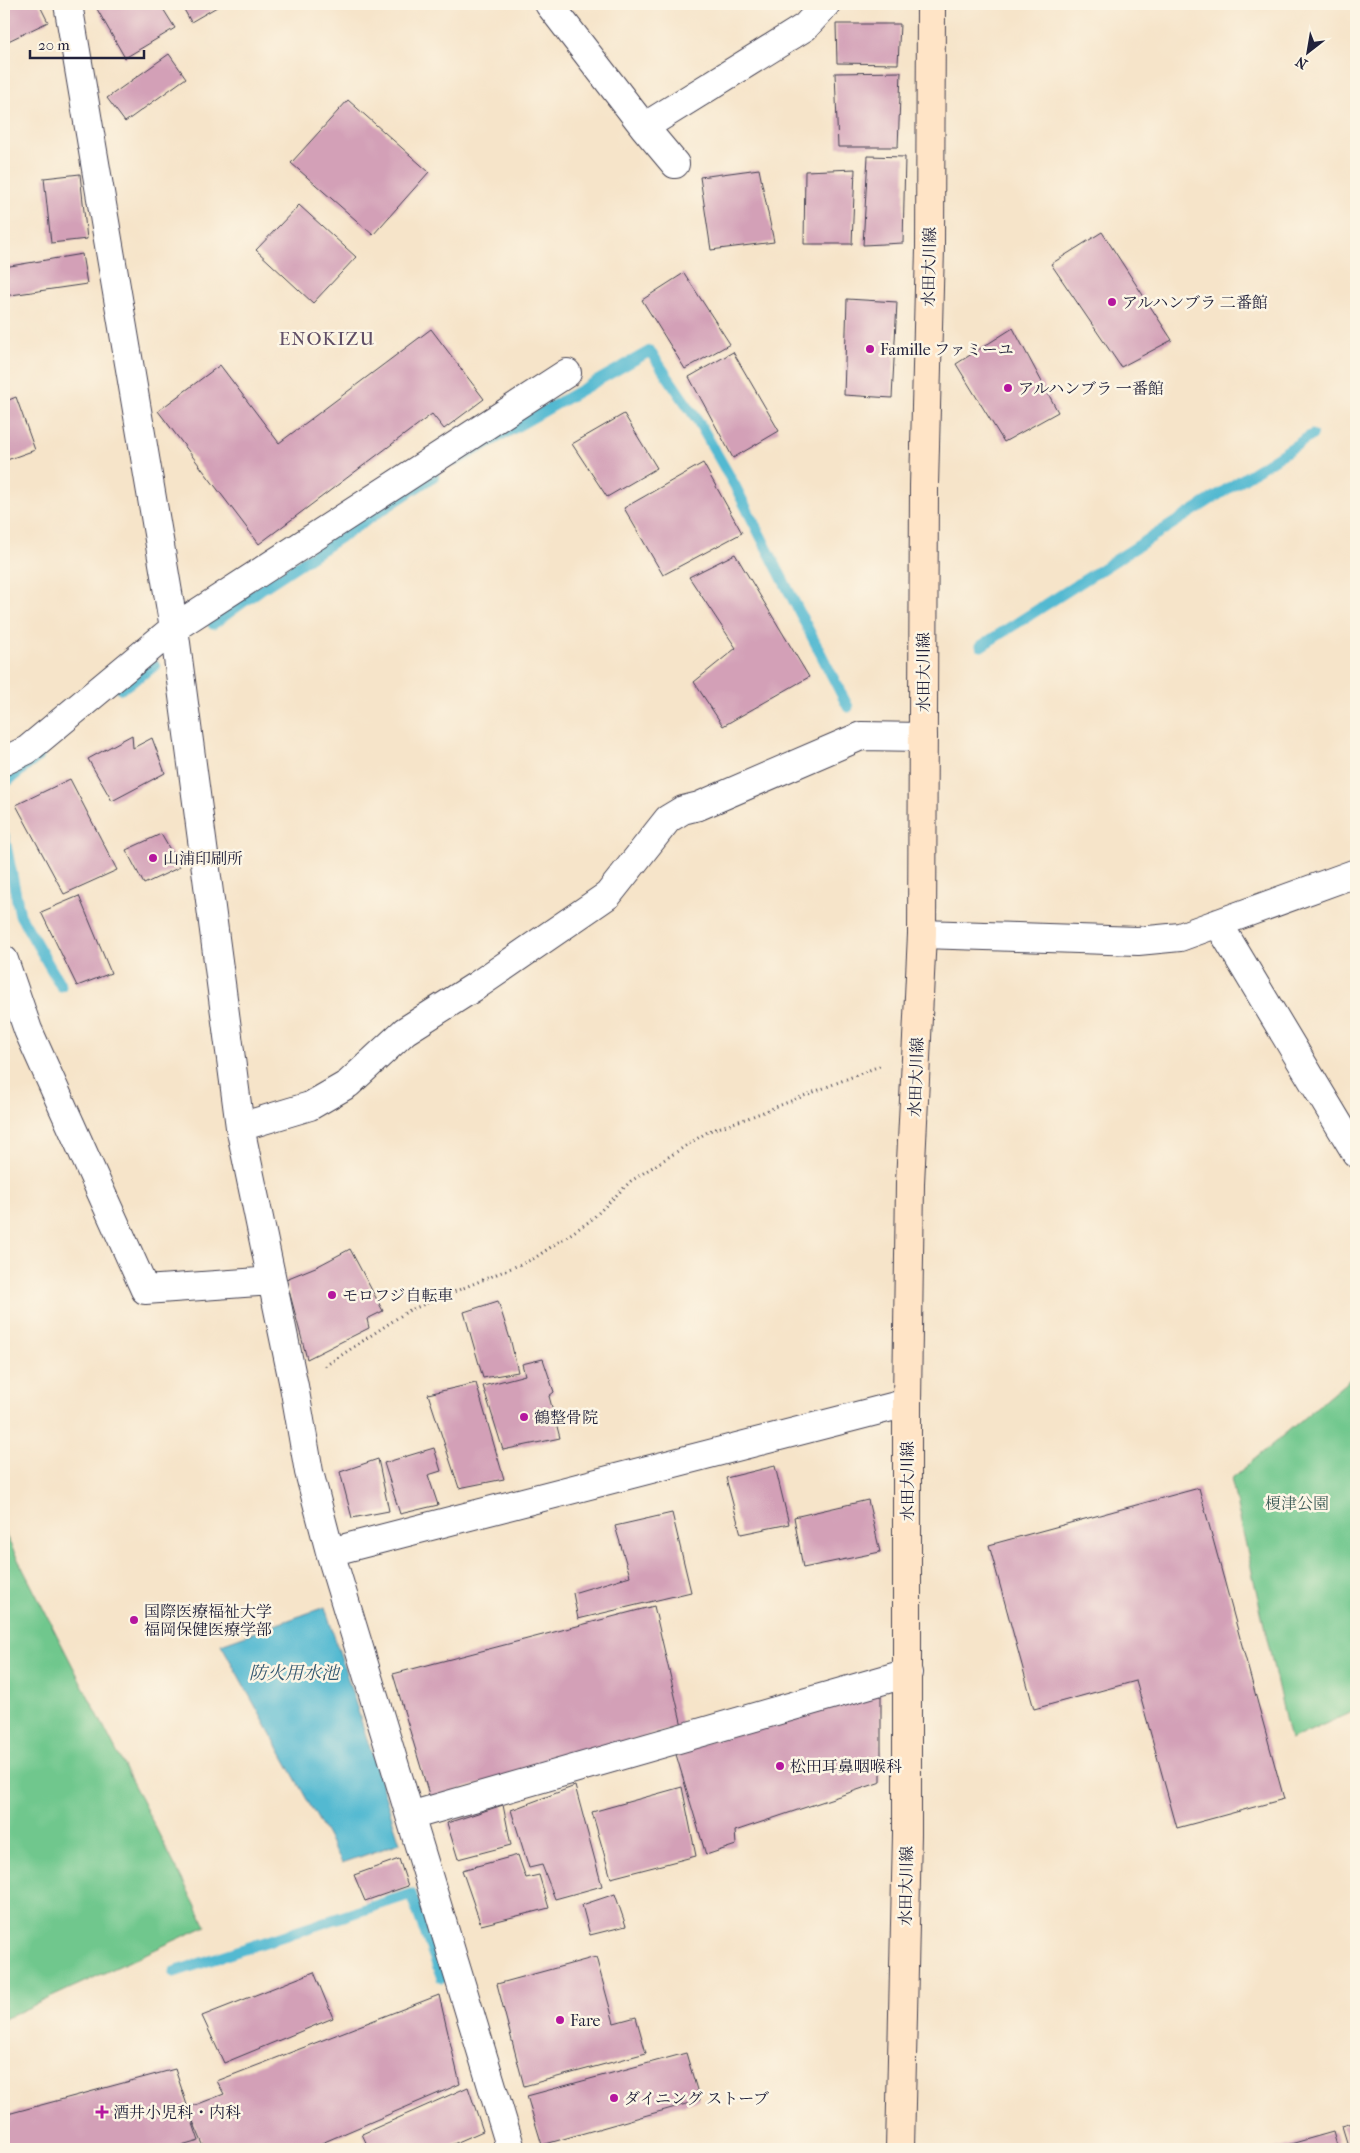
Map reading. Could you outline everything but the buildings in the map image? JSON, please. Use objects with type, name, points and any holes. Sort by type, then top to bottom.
[{"type":"main road","name":"水田大川線","points":[[900,2149],[907,1834],[907,1403],[910,1183],[918,1052],[922,934],[922,737],[931,4]]},
{"type":"street","points":[[68,4],[174,628],[240,1127],[294,1386],[309,1472],[330,1552],[511,2149]]},
{"type":"street","points":[[549,4],[675,164]]},
{"type":"street","points":[[644,126],[805,27],[826,4]]},
{"type":"street","points":[[4,761],[27,750],[174,628],[567,373]]},
{"type":"street","points":[[240,1127],[310,1106],[348,1084],[405,1030],[476,986],[608,895],[668,819],[683,810],[699,806],[861,736],[922,737]]},
{"type":"street","points":[[922,934],[1138,941],[1180,937],[1356,873]]},
{"type":"street","points":[[1218,923],[1356,1153]]},
{"type":"street","points":[[4,960],[28,1030],[145,1290],[272,1281]]},
{"type":"street","points":[[330,1552],[907,1403]]},
{"type":"street","points":[[410,1816],[908,1673]]},
{"type":"path","points":[[294,1386],[408,1311],[533,1259],[590,1221],[631,1181],[709,1131],[748,1118],[918,1052]]},
{"type":"green space","name":"榎津公園","points":[[1356,1374],[1356,1710],[1290,1740],[1231,1479]]},
{"type":"green space","points":[[4,1532],[206,1926],[4,2019]]},
{"type":"water","name":"防火用水池","points":[[325,1607],[400,1843],[342,1863],[221,1644]]},
{"type":"waterway","points":[[456,461],[650,351],[698,421],[735,486],[848,707]]},
{"type":"waterway","points":[[981,646],[1312,435]]},
{"type":"waterway","points":[[213,624],[260,590],[434,476]]},
{"type":"waterway","points":[[121,689],[155,666]]},
{"type":"waterway","points":[[4,784],[39,756]]},
{"type":"waterway","points":[[4,835],[20,915],[61,986]]},
{"type":"waterway","points":[[174,1972],[411,1894],[442,1978]]},
{"type":"place","name":"アルハンブラ 二番館","points":[[1112,302]]},
{"type":"place","name":"Famille ファミーユ","points":[[870,349]]},
{"type":"place","name":"アルハンブラ 一番館","points":[[1008,388]]},
{"type":"place","name":"山浦印刷所","points":[[153,858]]},
{"type":"place","name":"モロフジ自転車","points":[[332,1295]]},
{"type":"place","name":"鶴整骨院","points":[[524,1417]]},
{"type":"place","name":"国際医療福祉大学 福岡保健医療学部","points":[[134,1620]]},
{"type":"place","name":"松田耳鼻咽喉科","points":[[780,1766]]},
{"type":"place","name":"Fare","points":[[560,2020]]},
{"type":"place","name":"ダイニング ストーブ","points":[[614,2098]]},
{"type":"place","name":"酒井小児科・内科","points":[[102,2112]]},
{"type":"district","name":"ENOKIZU","points":[[327,339]]}]
